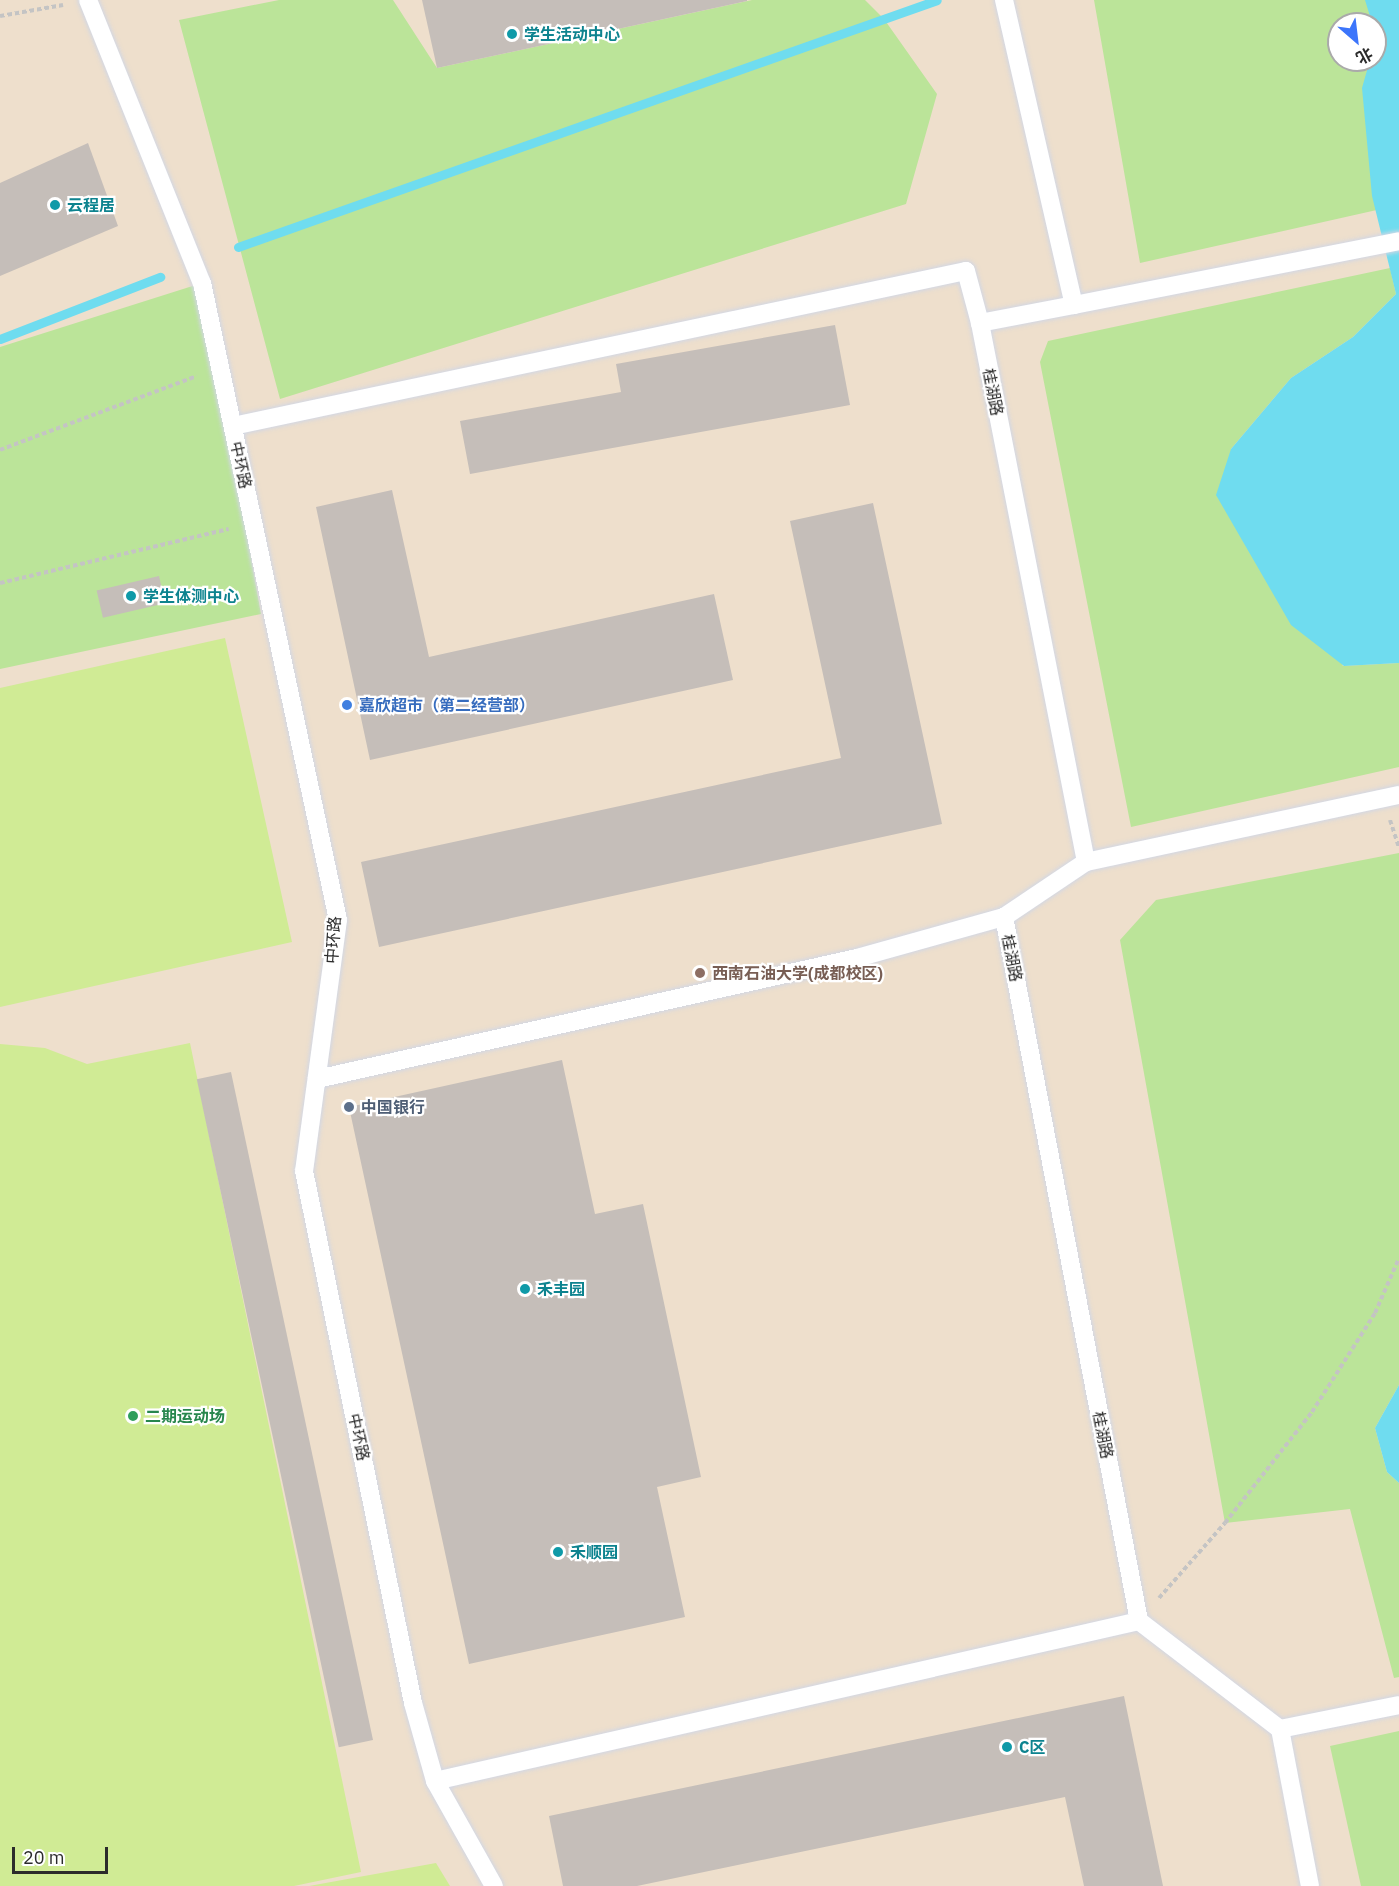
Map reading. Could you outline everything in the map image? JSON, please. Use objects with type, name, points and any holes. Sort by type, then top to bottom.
[{"type":"lane","name":"中环路","points":[[88,0],[200,273],[233,426],[338,920],[304,1171],[413,1703],[435,1781],[494,1886]]},
{"type":"lane","points":[[1004,0],[1074,305]]},
{"type":"lane","points":[[980,323],[1399,241]]},
{"type":"lane","name":"桂湖路","points":[[233,426],[966,271],[980,323],[1086,862]]},
{"type":"lane","points":[[317,1079],[857,958],[1004,917],[1086,862],[1399,795]]},
{"type":"lane","name":"桂湖路","points":[[1004,917],[1139,1621]]},
{"type":"lane","points":[[435,1781],[1139,1621],[1280,1729],[1310,1886]]},
{"type":"lane","points":[[1280,1729],[1399,1705]]},
{"type":"path","points":[[0,16],[66,4]]},
{"type":"path","points":[[0,450],[220,367]]},
{"type":"path","points":[[0,583],[253,523]]},
{"type":"path","points":[[1139,1621],[1225,1523],[1312,1412],[1375,1313],[1399,1258]]},
{"type":"shaded area","name":"西南石油大学(成都校区)","points":[[0,0],[1399,0],[1399,1886],[0,1886]]},
{"type":"green space","points":[[279,0],[393,0],[437,68],[752,0],[865,0],[884,19],[937,94],[906,204],[280,399],[179,20]]},
{"type":"green space","points":[[1094,0],[1399,0],[1399,205],[1140,263]]},
{"type":"green space","points":[[1390,268],[1396,294],[1353,337],[1291,378],[1231,449],[1343,666],[1399,663],[1399,767],[1131,827],[1040,362],[1048,341]]},
{"type":"green space","points":[[202,283],[261,614],[0,669],[0,347]]},
{"type":"green space","points":[[225,638],[292,942],[0,1007],[0,688]]},
{"type":"green space","points":[[1399,853],[1399,1385],[1375,1428],[1387,1472],[1399,1483],[1399,1677],[1394,1678],[1350,1509],[1225,1523],[1120,940],[1156,900]]},
{"type":"green space","name":"二期运动场","points":[[190,1043],[361,1872],[294,1886],[0,1886],[0,1044],[45,1048],[87,1064]]},
{"type":"green space","points":[[1399,1731],[1399,1886],[1361,1886],[1330,1746]]},
{"type":"green space","points":[[436,1863],[450,1886],[309,1886]]},
{"type":"water","points":[[1365,0],[1399,0],[1399,663],[1344,666],[1291,625],[1216,495],[1231,449],[1291,378],[1353,337],[1396,294],[1372,196],[1362,88],[1367,72],[1387,72],[1387,12],[1369,12]]},
{"type":"water","points":[[1399,1385],[1399,1483],[1387,1472],[1375,1428]]},
{"type":"building","name":"学生活动中心","points":[[422,0],[747,0],[747,1],[437,68]]},
{"type":"building","name":"云程居","points":[[88,143],[118,226],[0,276],[0,183]]},
{"type":"building","points":[[835,325],[850,405],[470,474],[460,421],[621,392],[616,364]]},
{"type":"building","points":[[392,490],[429,657],[714,594],[733,680],[370,760],[316,507]]},
{"type":"building","points":[[873,503],[942,824],[379,947],[361,862],[841,758],[790,521]]},
{"type":"building","name":"学生体测中心","points":[[159,576],[165,603],[103,618],[97,590]]},
{"type":"building","points":[[562,1060],[595,1214],[643,1204],[701,1477],[657,1487],[685,1617],[469,1664],[349,1107]]},
{"type":"building","points":[[231,1072],[373,1740],[339,1747],[197,1079]]},
{"type":"building","name":"C区","points":[[1124,1696],[1163,1886],[1084,1886],[1065,1797],[637,1886],[563,1886],[549,1816]]},
{"type":"waterway","points":[[238,247],[937,0]]},
{"type":"waterway","points":[[0,339],[160,277]]},
{"type":"place","name":"学生活动中心","points":[[512,34]]},
{"type":"place","name":"云程居","points":[[55,205]]},
{"type":"place","name":"学生体测中心","points":[[131,596]]},
{"type":"place","name":"嘉欣超市（第二经营部）","points":[[347,705]]},
{"type":"place","name":"西南石油大学(成都校区)","points":[[700,973]]},
{"type":"place","name":"中国银行","points":[[349,1107]]},
{"type":"place","name":"禾丰园","points":[[525,1289]]},
{"type":"place","name":"二期运动场","points":[[133,1416]]},
{"type":"place","name":"禾顺园","points":[[558,1552]]},
{"type":"place","name":"C区","points":[[1007,1747]]}]
